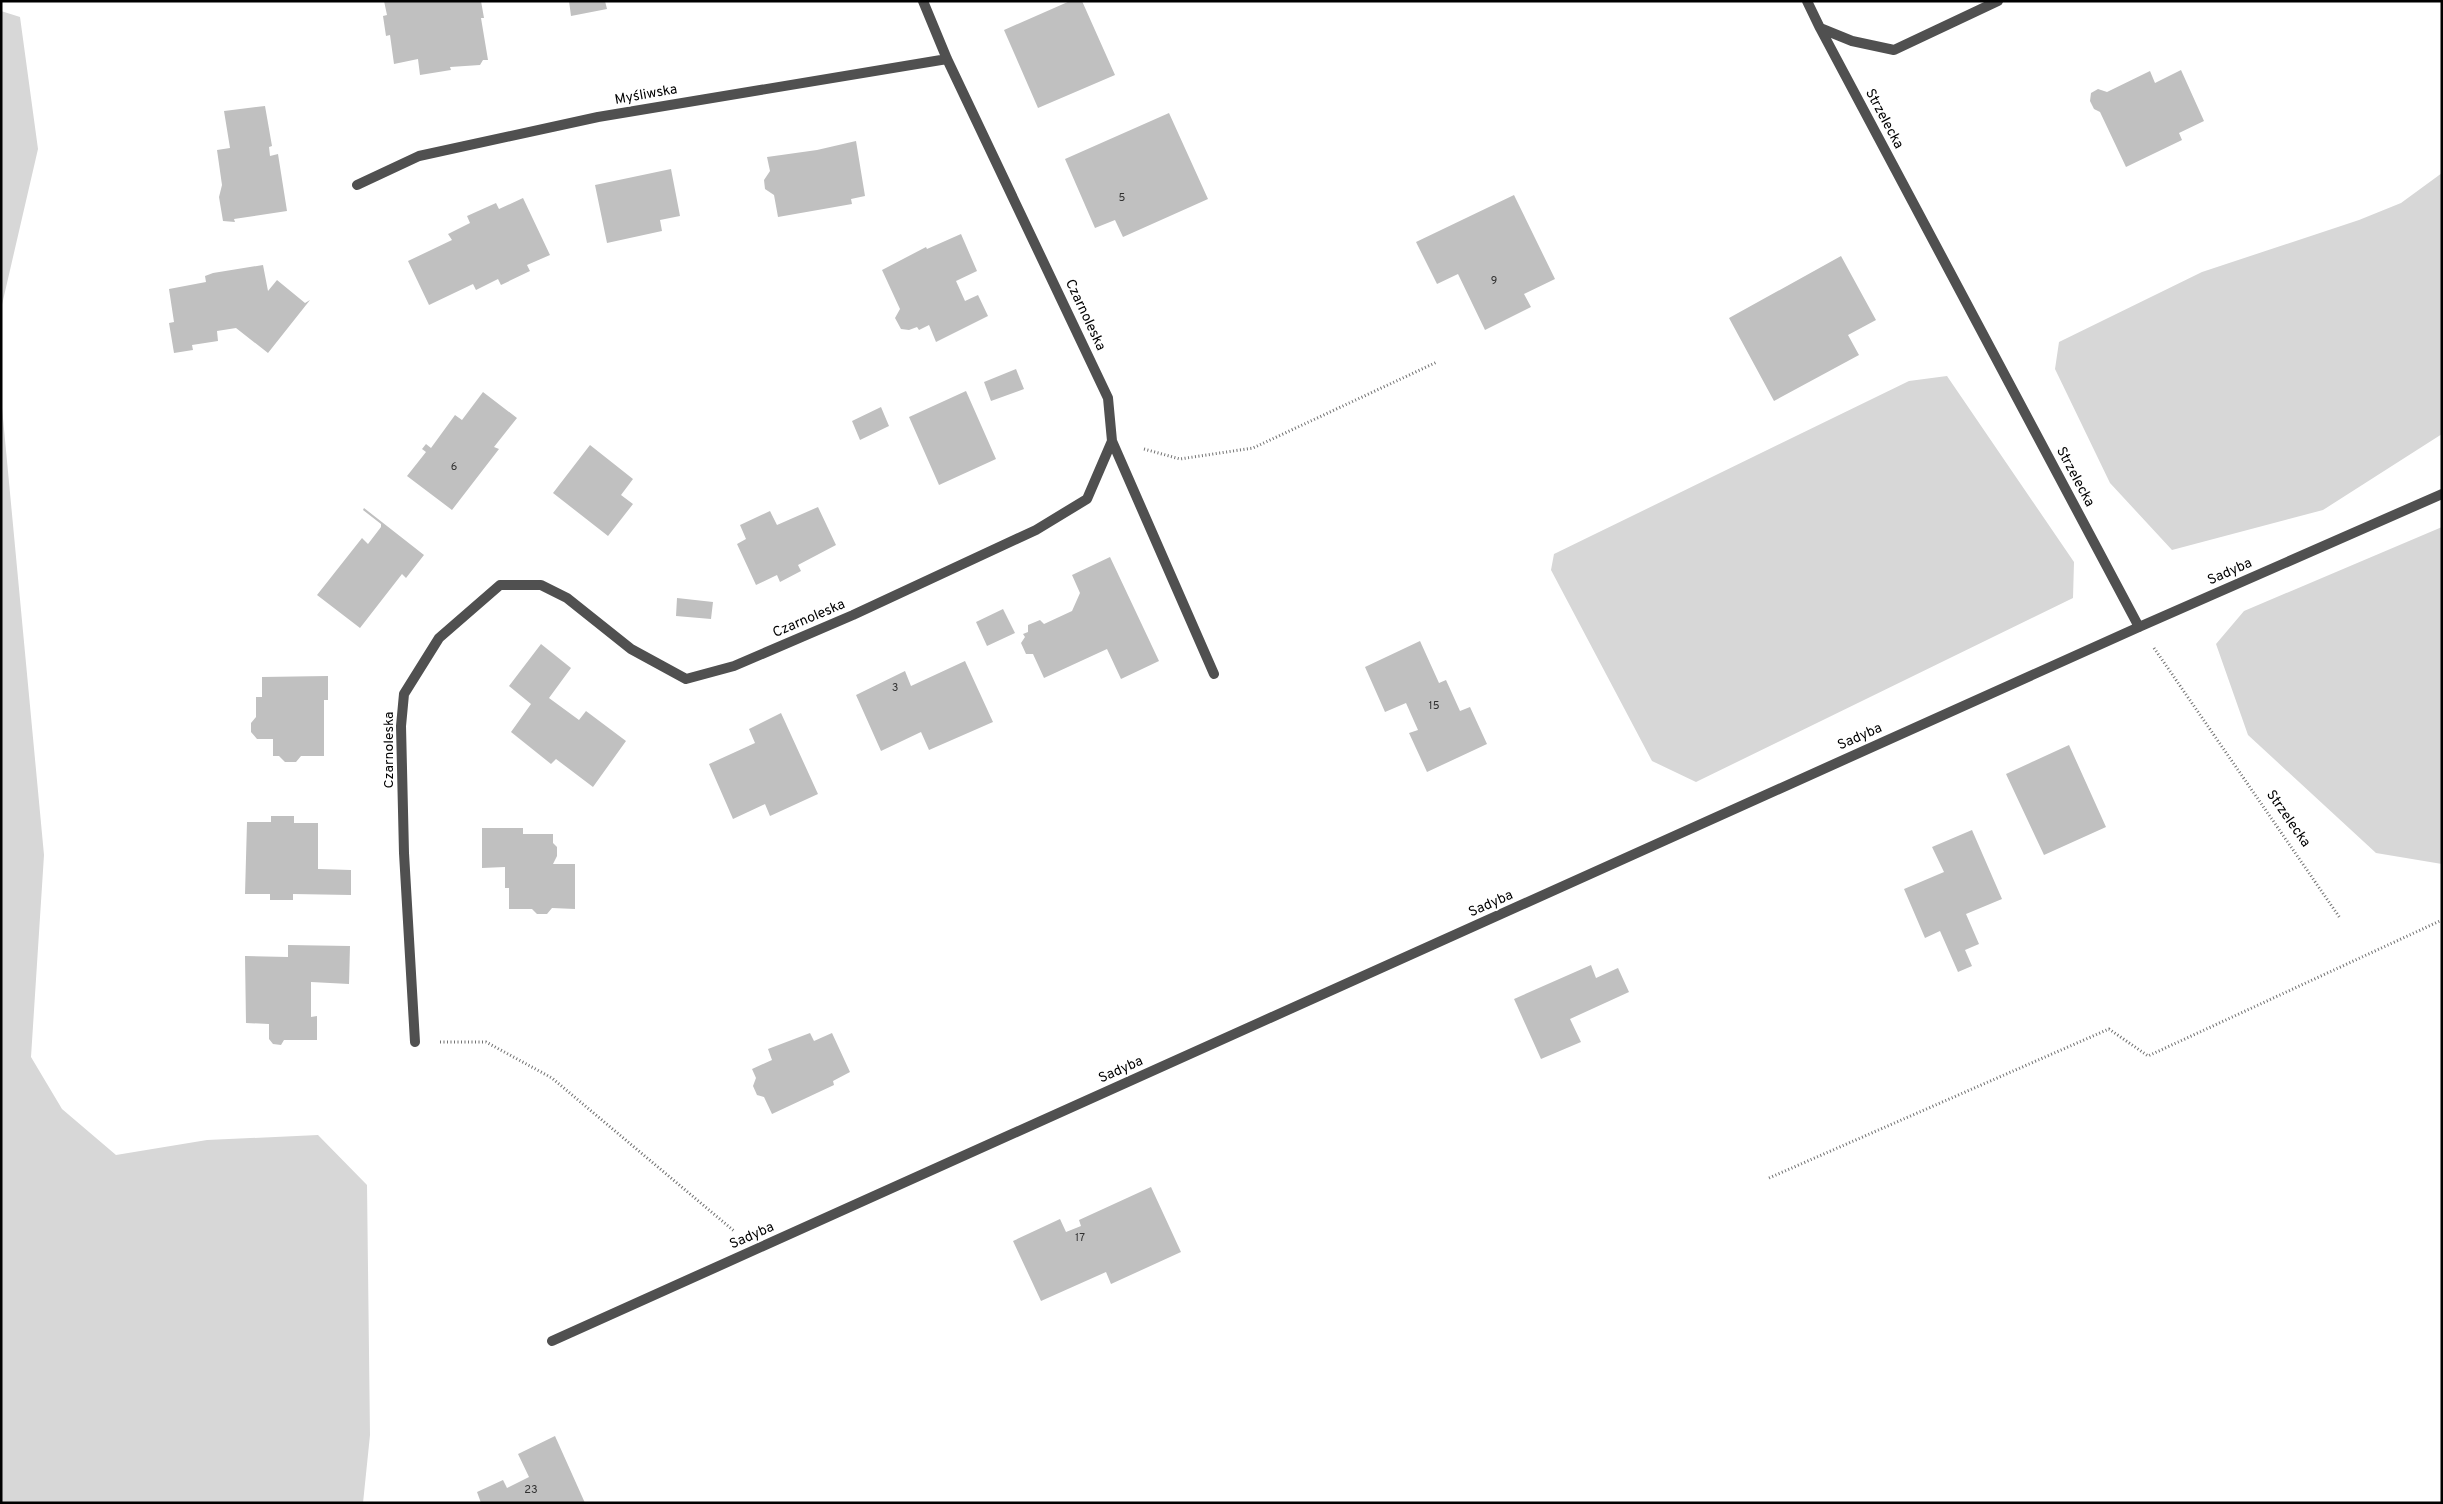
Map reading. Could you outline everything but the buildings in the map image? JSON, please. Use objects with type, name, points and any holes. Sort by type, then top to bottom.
[{"type":"street","name":"Czarnoleska","points":[[415,1042],[404,853],[401,726],[404,694],[439,638],[474,606],[500,585],[541,585],[566,598],[631,648],[686,679],[734,666],[853,615],[1036,530],[1087,498],[1112,441],[1108,398],[947,59],[923,1]]},
{"type":"street","name":"Strzelecka","points":[[1807,1],[2139,627]]},
{"type":"street","points":[[1820,28],[1852,42],[1894,50],[1998,1]]},
{"type":"street","name":"Myśliwska","points":[[357,185],[419,156],[588,120],[947,59]]},
{"type":"street","points":[[1112,441],[1214,674]]},
{"type":"street","name":"Sadyba","points":[[552,1341],[2139,627],[2442,494]]},
{"type":"path","points":[[1112,441],[1180,459],[1253,448],[1437,362]]},
{"type":"path","name":"Strzelecka","points":[[2139,627],[2340,918]]},
{"type":"path","points":[[1769,1178],[2109,1029],[2148,1056],[2442,920]]},
{"type":"path","points":[[415,1042],[486,1042],[552,1078],[735,1232],[769,1243]]},
{"type":"shaded area","points":[[1,11],[20,17],[38,149],[1,309]]},
{"type":"shaded area","points":[[2442,173],[2442,434],[2323,510],[2172,550],[2110,483],[2055,369],[2059,342],[2202,272],[2359,220],[2401,203]]},
{"type":"shaded area","points":[[1947,376],[2074,562],[2073,598],[1696,782],[1652,761],[1551,570],[1554,554],[1909,381]]},
{"type":"shaded area","points":[[1,397],[44,855],[31,1057],[62,1109],[116,1155],[207,1140],[318,1135],[367,1185],[370,1435],[363,1503],[1,1503]]},
{"type":"shaded area","points":[[2442,527],[2442,864],[2376,853],[2248,735],[2216,644],[2244,611]]}]
